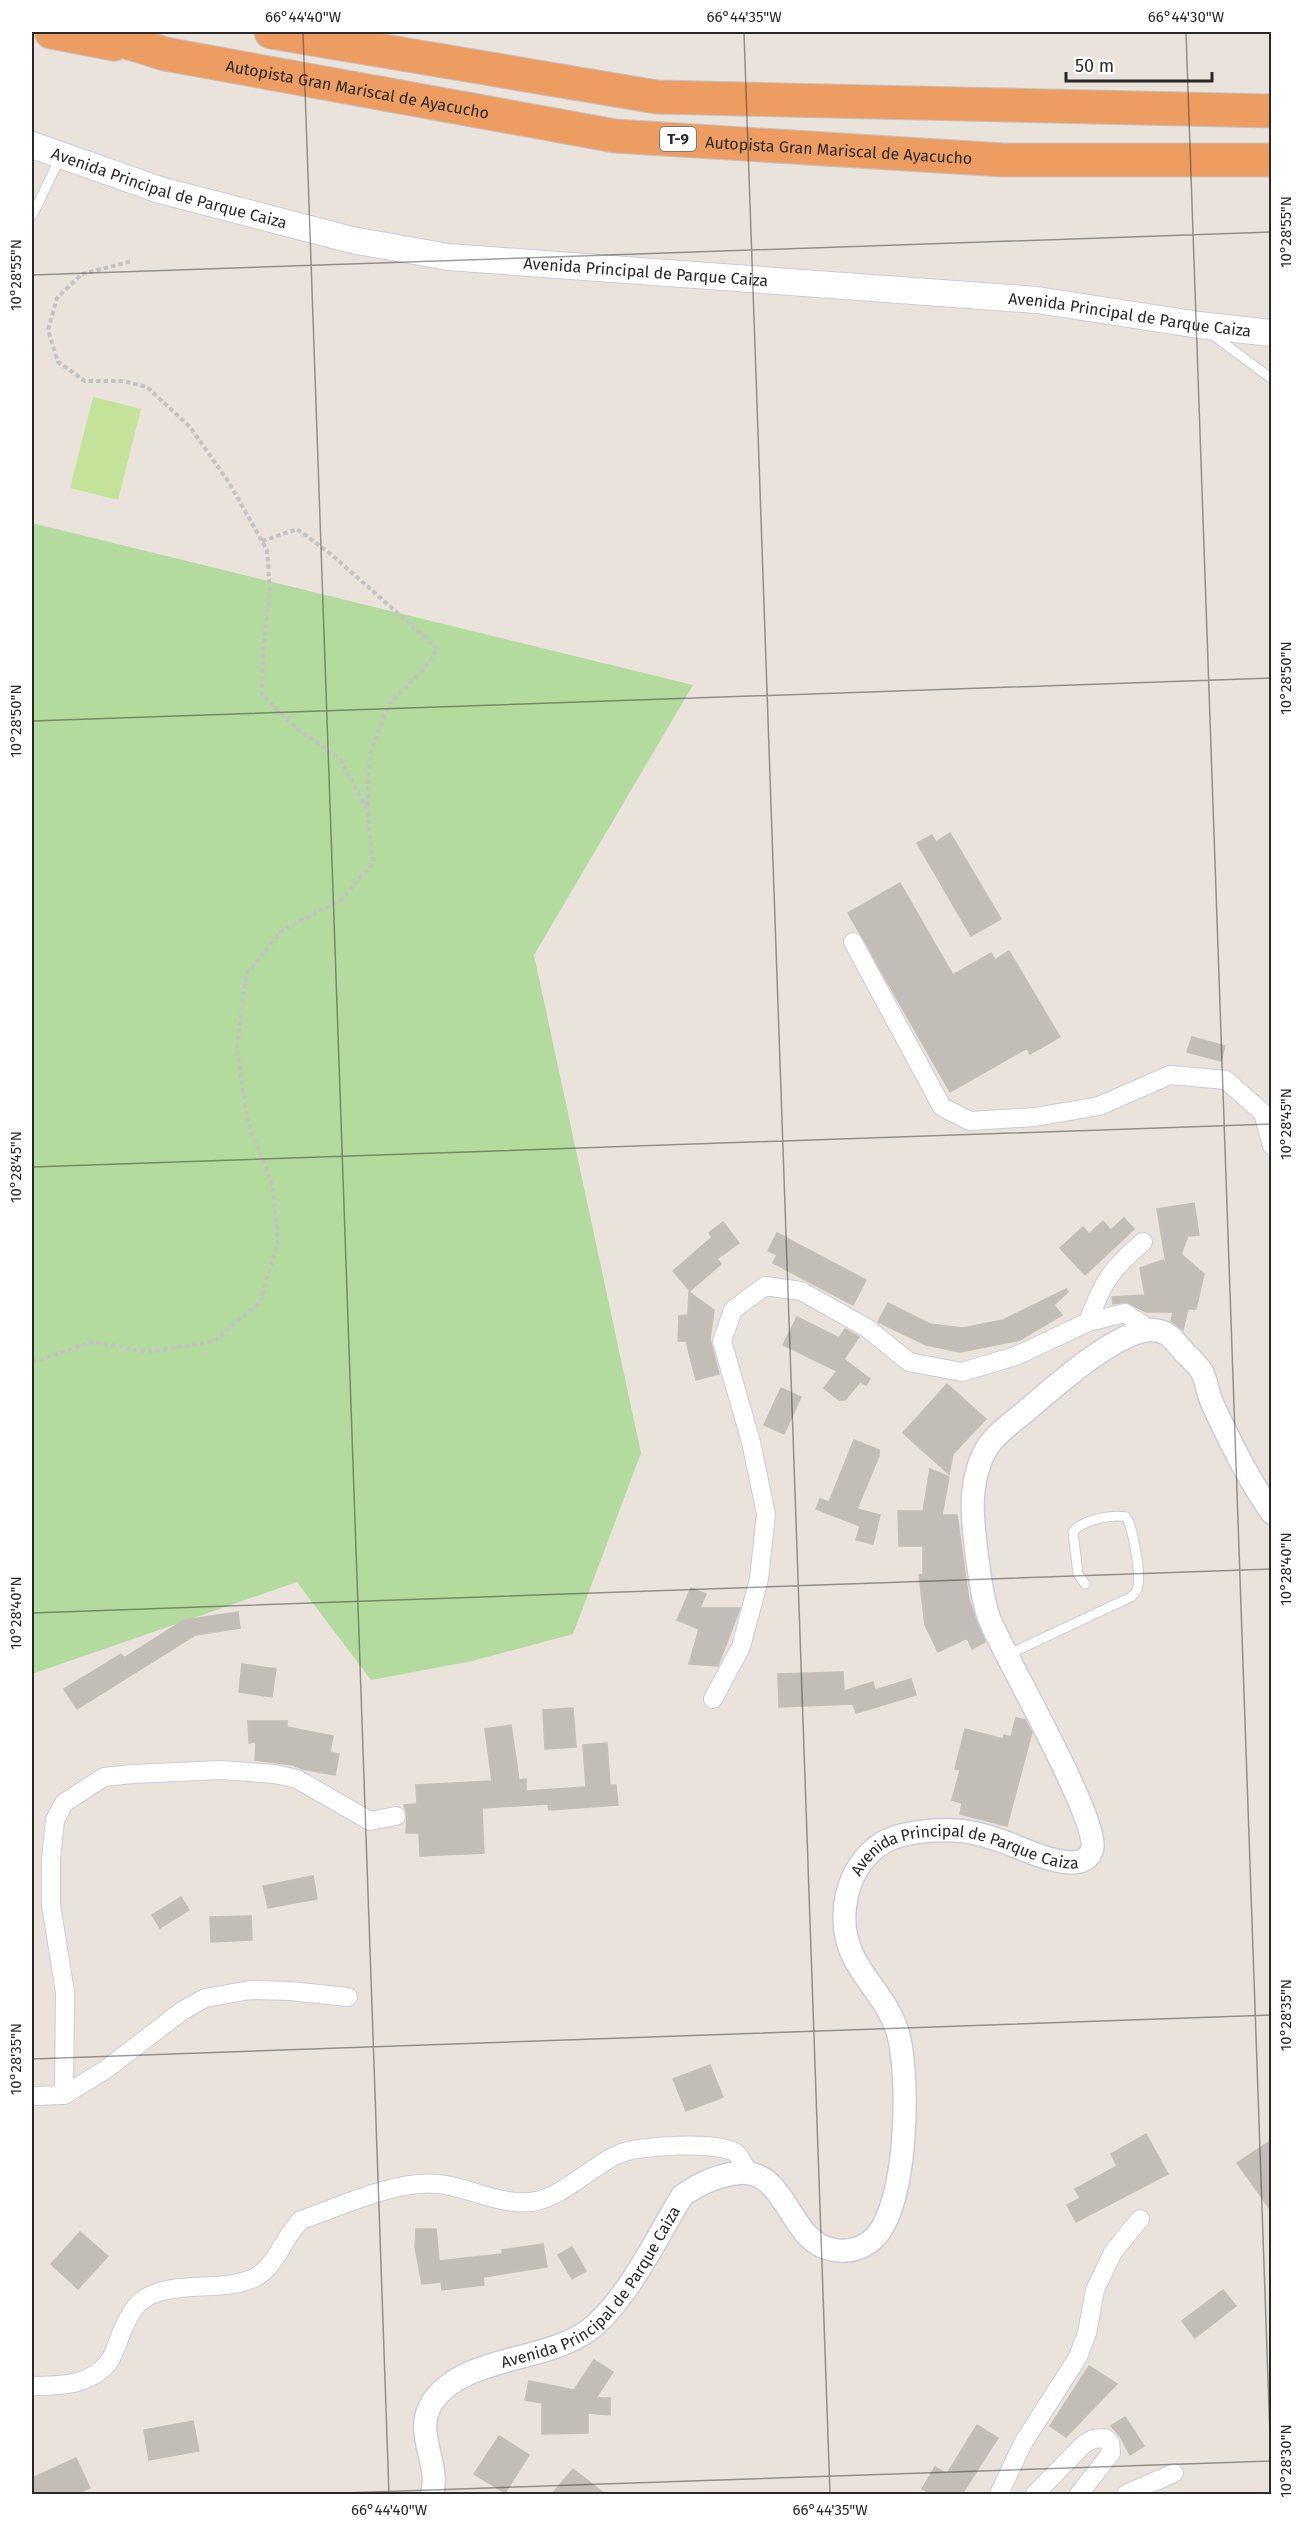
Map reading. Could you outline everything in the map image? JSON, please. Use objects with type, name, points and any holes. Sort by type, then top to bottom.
[{"type":"highway","points":[[51,32],[165,54]]},
{"type":"highway","name":"Autopista Gran Mariscal de Ayacucho","points":[[94,32],[165,54],[615,136],[1003,160],[1272,160]]},
{"type":"highway","points":[[271,32],[657,97],[1272,111]]},
{"type":"main road","name":"Avenida Principal de Parque Caiza","points":[[32,145],[160,190],[352,240],[448,257],[1037,300],[1199,325],[1272,333]]},
{"type":"street","points":[[853,942],[942,1107],[970,1121],[1035,1117],[1099,1106],[1170,1075],[1226,1080],[1263,1113],[1272,1146]]},
{"type":"street","points":[[1088,1322],[1100,1289],[1118,1263],[1143,1242]]},
{"type":"street","points":[[713,1699],[741,1647],[759,1579],[766,1514],[752,1442],[722,1341],[733,1311],[765,1286],[801,1291],[867,1328],[909,1362],[962,1372],[1016,1356],[1088,1322],[1125,1314],[1151,1330],[1168,1333],[1202,1372],[1210,1400],[1251,1484],[1272,1513]]},
{"type":"street","name":"Avenida Principal de Parque Caiza","points":[[432,2494],[433,2474],[423,2431],[433,2402],[448,2387],[472,2372],[550,2349],[588,2330],[620,2298],[682,2196],[707,2180],[726,2174],[749,2172],[764,2179],[777,2190],[795,2222],[809,2238],[824,2249],[848,2252],[872,2242],[888,2215],[897,2186],[902,2155],[904,2069],[899,2037],[891,2012],[855,1961],[847,1941],[844,1919],[848,1885],[863,1860],[887,1840],[928,1830],[965,1831],[1009,1843],[1047,1860],[1072,1862],[1088,1857],[1092,1850],[1089,1825],[987,1612],[972,1498],[977,1469],[990,1442],[1071,1374],[1128,1336],[1151,1330]]},
{"type":"street","points":[[64,2095],[65,1992],[51,1905],[51,1859],[55,1820],[63,1803],[81,1789],[104,1777],[221,1770],[275,1774],[297,1779],[370,1821],[396,1816]]},
{"type":"street","points":[[32,2096],[64,2095],[105,2070],[172,2018],[205,1998],[250,1990],[290,1991],[348,1997]]},
{"type":"street","points":[[32,2386],[66,2385],[85,2380],[98,2372],[109,2361],[130,2315],[140,2302],[157,2293],[241,2282],[257,2276],[271,2264],[292,2229],[302,2220],[403,2186],[439,2184],[503,2201],[535,2201],[551,2196],[620,2154],[636,2149],[714,2145],[736,2153],[749,2172]]},
{"type":"street","points":[[999,2494],[1023,2443],[1078,2357],[1087,2333],[1095,2290],[1113,2252],[1140,2220]]},
{"type":"street","points":[[1035,2494],[1084,2444],[1093,2439],[1105,2438],[1110,2442],[1111,2453],[1079,2494]]},
{"type":"street","points":[[1126,2494],[1174,2473]]},
{"type":"lane","points":[[32,216],[36,195],[61,156]]},
{"type":"lane","points":[[1199,325],[1272,379]]},
{"type":"lane","points":[[1007,1655],[1131,1597],[1137,1590],[1139,1580],[1131,1524],[1126,1517],[1118,1515],[1077,1526],[1073,1532],[1078,1574],[1085,1584]]},
{"type":"path","points":[[132,261],[82,274],[57,298],[48,330],[58,362],[85,381],[123,381],[147,387],[190,427],[228,481],[267,550],[270,592],[263,648],[262,695],[296,728],[339,758],[367,809]]},
{"type":"path","points":[[32,1362],[94,1342],[150,1352],[214,1341],[260,1302],[278,1243],[273,1187],[248,1123],[237,1049],[246,974],[283,930],[341,900],[373,863],[367,809],[370,754],[389,704],[423,670],[438,649],[332,555],[297,529],[262,540]]},
{"type":"green space","points":[[93,397],[141,409],[118,500],[70,488]]},
{"type":"green space","points":[[32,523],[693,685],[534,955],[641,1453],[573,1634],[472,1661],[371,1680],[297,1582],[32,1674]]},
{"type":"building","points":[[950,833],[1001,919],[971,936],[917,843],[932,835],[936,842]]},
{"type":"building","points":[[900,883],[953,975],[991,953],[995,960],[1009,951],[1060,1037],[1030,1054],[1027,1048],[950,1092],[848,913]]},
{"type":"building","points":[[1192,1037],[1225,1046],[1221,1061],[1187,1052]]},
{"type":"building","points":[[1194,1203],[1199,1235],[1188,1236],[1181,1254],[1204,1274],[1196,1309],[1188,1309],[1183,1330],[1171,1321],[1173,1312],[1146,1312],[1126,1302],[1113,1304],[1112,1297],[1145,1295],[1140,1268],[1163,1260],[1166,1263],[1157,1209]]},
{"type":"building","points":[[1124,1218],[1134,1229],[1085,1275],[1060,1248],[1083,1227],[1089,1234],[1103,1221],[1111,1230]]},
{"type":"building","points":[[723,1222],[739,1243],[717,1259],[721,1264],[690,1291],[673,1271],[712,1237],[709,1233]]},
{"type":"building","points":[[777,1233],[866,1280],[853,1305],[773,1263],[777,1255],[768,1251]]},
{"type":"building","points":[[1066,1289],[1068,1292],[1054,1305],[1062,1315],[1020,1340],[960,1352],[926,1345],[878,1322],[888,1303],[930,1324],[963,1328],[1003,1320]]},
{"type":"building","points":[[689,1292],[714,1310],[710,1339],[719,1374],[696,1380],[686,1341],[678,1341],[679,1316],[688,1315]]},
{"type":"building","points":[[797,1317],[839,1338],[845,1329],[859,1337],[844,1359],[870,1379],[866,1385],[860,1382],[845,1400],[839,1400],[824,1388],[837,1371],[783,1345]]},
{"type":"building","points":[[947,1384],[986,1419],[953,1454],[949,1474],[903,1433]]},
{"type":"building","points":[[781,1388],[801,1397],[784,1434],[764,1425]]},
{"type":"building","points":[[854,1440],[879,1450],[879,1456],[857,1509],[880,1515],[873,1544],[856,1540],[860,1526],[816,1509],[820,1499],[829,1502]]},
{"type":"building","points":[[930,1469],[949,1477],[942,1515],[957,1515],[969,1600],[985,1642],[972,1649],[967,1638],[938,1652],[925,1625],[919,1575],[923,1574],[923,1546],[899,1546],[898,1511],[923,1511]]},
{"type":"building","points":[[691,1588],[706,1594],[700,1608],[740,1608],[718,1666],[689,1664],[699,1629],[677,1620]]},
{"type":"building","points":[[238,1612],[240,1628],[195,1635],[77,1709],[64,1689],[121,1654],[124,1658],[184,1620]]},
{"type":"building","points":[[242,1664],[276,1669],[272,1697],[239,1692]]},
{"type":"building","points":[[843,1672],[844,1691],[873,1682],[875,1690],[911,1679],[916,1695],[856,1713],[853,1704],[779,1707],[778,1674]]},
{"type":"building","points":[[573,1708],[576,1747],[545,1749],[543,1710]]},
{"type":"building","points":[[1016,1718],[1025,1720],[1032,1732],[1007,1826],[960,1814],[962,1803],[952,1800],[960,1770],[955,1769],[965,1729],[1003,1739],[1004,1735],[1011,1737]]},
{"type":"building","points":[[248,1721],[287,1721],[287,1727],[333,1736],[330,1752],[339,1754],[335,1775],[293,1765],[255,1760],[256,1742],[249,1743]]},
{"type":"building","points":[[511,1725],[519,1780],[526,1779],[526,1791],[586,1787],[583,1745],[607,1743],[610,1785],[616,1785],[618,1805],[549,1810],[548,1804],[482,1808],[484,1853],[420,1856],[419,1833],[406,1833],[407,1814],[404,1805],[417,1804],[416,1785],[492,1781],[485,1729]]},
{"type":"building","points":[[313,1876],[317,1899],[268,1908],[263,1886]]},
{"type":"building","points":[[181,1897],[189,1910],[160,1928],[152,1915]]},
{"type":"building","points":[[251,1916],[252,1940],[211,1942],[210,1917]]},
{"type":"building","points":[[710,2065],[723,2097],[686,2111],[673,2079]]},
{"type":"building","points":[[1146,2134],[1168,2174],[1076,2222],[1067,2205],[1080,2198],[1075,2189],[1117,2166],[1111,2154]]},
{"type":"building","points":[[1272,2140],[1272,2212],[1237,2163]]},
{"type":"building","points":[[416,2229],[436,2229],[439,2261],[502,2254],[502,2250],[543,2244],[547,2267],[483,2277],[484,2285],[442,2290],[441,2282],[422,2284],[415,2247]]},
{"type":"building","points":[[80,2232],[108,2256],[78,2289],[51,2264]]},
{"type":"building","points":[[572,2247],[586,2271],[572,2279],[558,2255]]},
{"type":"building","points":[[1223,2290],[1236,2306],[1195,2338],[1182,2321]]},
{"type":"building","points":[[594,2360],[613,2372],[596,2398],[610,2398],[610,2415],[588,2413],[588,2433],[542,2434],[542,2403],[525,2400],[529,2381],[574,2390]]},
{"type":"building","points":[[1089,2366],[1117,2384],[1066,2437],[1050,2426]]},
{"type":"building","points":[[1125,2417],[1144,2446],[1130,2455],[1120,2436],[1111,2426]]},
{"type":"building","points":[[193,2421],[199,2451],[149,2460],[144,2430]]},
{"type":"building","points":[[977,2425],[998,2438],[962,2494],[931,2494],[922,2489],[935,2467],[947,2474]]},
{"type":"building","points":[[499,2436],[529,2455],[505,2493],[474,2474]]},
{"type":"building","points":[[76,2458],[90,2488],[75,2494],[32,2494],[32,2478]]},
{"type":"building","points":[[573,2469],[605,2494],[552,2494]]}]
